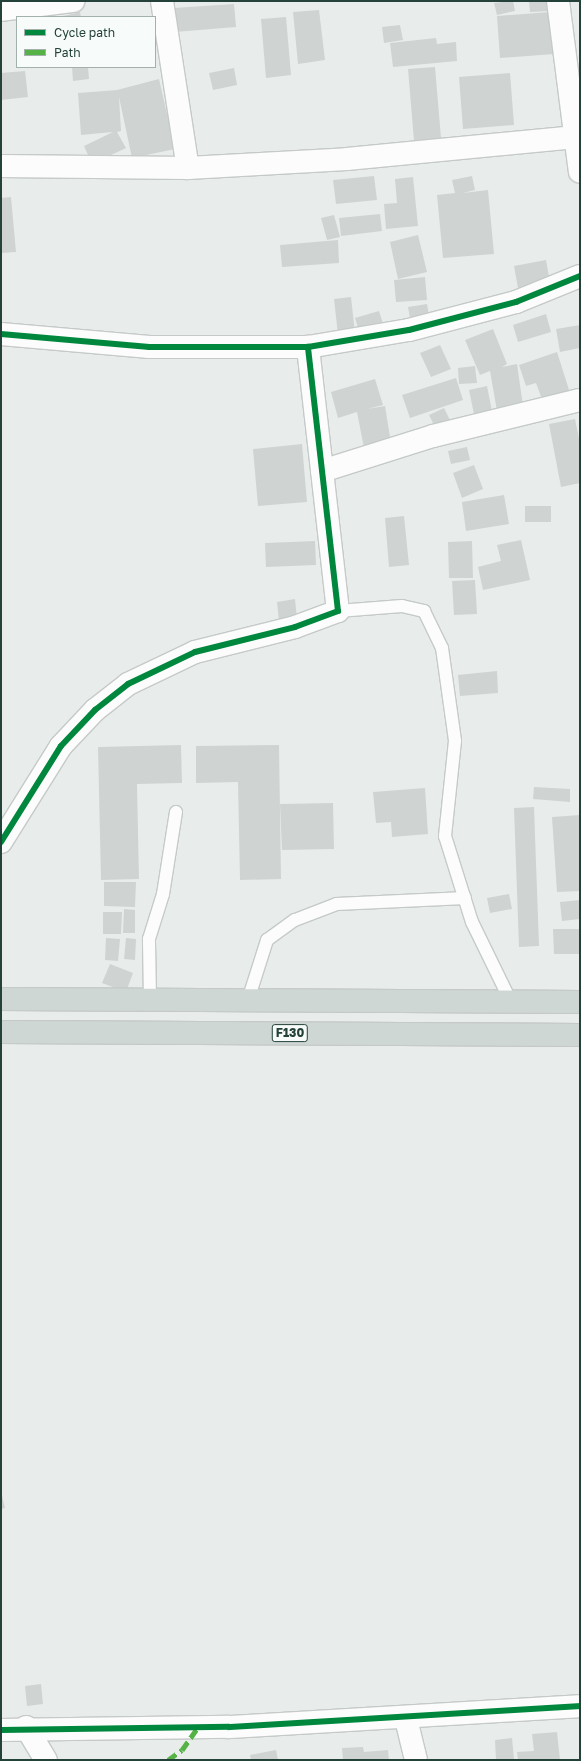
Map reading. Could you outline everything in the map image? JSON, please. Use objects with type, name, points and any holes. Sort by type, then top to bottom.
[{"type":"main road","points":[[1,999],[580,1002]]},
{"type":"main road","name":"F130","points":[[1,1032],[580,1035]]},
{"type":"street","points":[[1,10],[73,1]]},
{"type":"street","points":[[162,1],[188,168]]},
{"type":"street","points":[[558,1],[580,172]]},
{"type":"street","points":[[1,166],[188,168],[347,160],[576,137]]},
{"type":"street","points":[[1,334],[150,348],[308,347],[417,328],[516,302],[580,276]]},
{"type":"street","points":[[1,842],[61,746],[95,710],[128,684],[195,652],[295,627],[338,612],[308,347]]},
{"type":"street","points":[[322,471],[433,436],[580,400]]},
{"type":"street","points":[[1,1730],[26,1727],[229,1727],[406,1719],[580,1706]]},
{"type":"street","points":[[406,1719],[416,1760]]},
{"type":"street","points":[[26,1727],[46,1760]]},
{"type":"lane","points":[[338,612],[402,606],[424,611],[442,648],[455,741],[446,836],[472,922],[511,1002]]},
{"type":"lane","points":[[150,999],[149,939],[163,894],[176,812]]},
{"type":"lane","points":[[248,1000],[267,940],[295,920],[337,904],[465,898]]},
{"type":"building","points":[[513,1],[515,11],[497,15],[494,3]]},
{"type":"building","points":[[529,1],[548,1],[549,11],[530,12]]},
{"type":"building","points":[[234,4],[236,27],[175,32],[174,8]]},
{"type":"building","points":[[319,10],[325,60],[298,64],[293,12]]},
{"type":"building","points":[[80,12],[81,16],[63,16]]},
{"type":"building","points":[[550,12],[554,54],[500,58],[497,16]]},
{"type":"building","points":[[286,17],[291,75],[266,78],[261,19]]},
{"type":"building","points":[[400,25],[403,40],[384,43],[382,27]]},
{"type":"building","points":[[436,38],[437,44],[456,42],[457,61],[393,67],[390,43]]},
{"type":"building","points":[[435,67],[441,138],[414,141],[408,69]]},
{"type":"building","points":[[72,68],[88,68],[89,79],[73,81]]},
{"type":"building","points":[[234,68],[237,85],[213,90],[209,73]]},
{"type":"building","points":[[25,71],[28,97],[1,100],[1,73]]},
{"type":"building","points":[[510,73],[514,125],[463,129],[459,77]]},
{"type":"building","points":[[159,79],[175,149],[132,158],[119,97],[121,131],[117,132],[126,148],[92,164],[84,146],[113,132],[81,135],[78,93],[117,90]]},
{"type":"building","points":[[374,176],[377,200],[336,204],[333,180]]},
{"type":"building","points":[[472,176],[475,190],[463,193],[488,190],[494,254],[443,258],[437,195],[455,193],[452,180]]},
{"type":"building","points":[[413,177],[418,226],[386,229],[384,204],[397,203],[395,179]]},
{"type":"building","points":[[11,197],[16,252],[1,253],[1,198]]},
{"type":"building","points":[[380,214],[382,231],[341,236],[339,218]]},
{"type":"building","points":[[334,215],[340,237],[327,240],[321,218]]},
{"type":"building","points":[[418,235],[427,272],[398,279],[390,242]]},
{"type":"building","points":[[338,240],[339,263],[282,267],[280,245]]},
{"type":"building","points":[[546,260],[550,282],[518,288],[514,266]]},
{"type":"building","points":[[425,277],[427,300],[396,302],[394,280]]},
{"type":"building","points":[[351,297],[355,333],[338,335],[334,299]]},
{"type":"building","points":[[427,304],[430,321],[411,324],[408,307]]},
{"type":"building","points":[[379,311],[385,330],[361,337],[355,318]]},
{"type":"building","points":[[546,314],[551,332],[518,342],[513,325]]},
{"type":"building","points":[[580,325],[580,348],[560,352],[556,329]]},
{"type":"building","points":[[493,329],[507,364],[502,367],[517,364],[523,406],[497,411],[490,371],[480,375],[465,340]]},
{"type":"building","points":[[440,345],[451,369],[431,377],[420,353]]},
{"type":"building","points":[[557,352],[570,393],[543,402],[536,383],[526,386],[519,365]]},
{"type":"building","points":[[475,366],[477,383],[459,384],[458,368]]},
{"type":"building","points":[[456,378],[463,400],[410,418],[402,395]]},
{"type":"building","points":[[375,379],[383,405],[367,409],[385,406],[391,443],[364,448],[357,412],[338,418],[331,392]]},
{"type":"building","points":[[487,386],[493,416],[475,419],[469,390]]},
{"type":"building","points":[[444,408],[452,424],[437,431],[429,415]]},
{"type":"building","points":[[575,419],[580,443],[580,483],[561,487],[549,424]]},
{"type":"building","points":[[302,444],[307,502],[258,506],[253,449]]},
{"type":"building","points":[[467,447],[470,460],[451,464],[448,451]]},
{"type":"building","points":[[474,465],[483,489],[462,498],[453,473]]},
{"type":"building","points":[[504,495],[509,524],[466,531],[462,502]]},
{"type":"building","points":[[525,506],[551,506],[551,522],[525,522]]},
{"type":"building","points":[[404,516],[409,565],[389,567],[385,518]]},
{"type":"building","points":[[521,540],[530,580],[483,590],[478,567],[501,561],[497,545]]},
{"type":"building","points":[[315,541],[316,565],[266,567],[265,543]]},
{"type":"building","points":[[472,541],[473,578],[449,578],[448,542]]},
{"type":"building","points":[[475,580],[477,614],[454,615],[452,581]]},
{"type":"building","points":[[295,599],[297,619],[279,621],[277,602]]},
{"type":"building","points":[[497,671],[498,693],[460,696],[458,675]]},
{"type":"building","points":[[181,745],[182,783],[137,784],[139,879],[101,880],[98,747]]},
{"type":"building","points":[[279,745],[281,879],[240,880],[238,782],[196,783],[196,746]]},
{"type":"building","points":[[534,787],[570,789],[570,802],[533,799]]},
{"type":"building","points":[[425,788],[428,834],[392,837],[391,822],[376,823],[373,792]]},
{"type":"building","points":[[333,803],[334,849],[282,850],[280,804]]},
{"type":"building","points":[[534,807],[539,946],[519,947],[514,808]]},
{"type":"building","points":[[580,815],[580,891],[557,892],[552,817]]},
{"type":"building","points":[[104,882],[136,882],[135,907],[104,906]]},
{"type":"building","points":[[509,894],[512,909],[490,913],[487,898]]},
{"type":"building","points":[[580,900],[580,919],[562,921],[560,902]]},
{"type":"building","points":[[124,909],[135,910],[135,933],[123,933]]},
{"type":"building","points":[[103,912],[122,912],[121,934],[103,934]]},
{"type":"building","points":[[553,929],[580,929],[580,954],[554,954]]},
{"type":"building","points":[[106,938],[120,939],[118,961],[105,960]]},
{"type":"building","points":[[126,938],[136,939],[135,960],[124,959]]},
{"type":"building","points":[[110,964],[133,973],[126,992],[102,983]]},
{"type":"building","points":[[1,1491],[5,1508],[1,1509]]},
{"type":"building","points":[[41,1684],[43,1704],[27,1706],[25,1686]]},
{"type":"building","points":[[557,1732],[560,1760],[518,1760],[517,1752],[534,1751],[532,1734]]},
{"type":"building","points":[[512,1738],[514,1759],[496,1760],[495,1740]]},
{"type":"building","points":[[363,1747],[364,1752],[388,1750],[389,1760],[343,1760],[342,1748]]},
{"type":"building","points":[[276,1750],[278,1760],[251,1760],[250,1755]]},
{"type":"marked path","points":[[168,1760],[182,1750],[199,1726]]},
{"type":"cycle path","points":[[1,334],[149,347],[308,347],[409,330],[516,302],[580,276]]},
{"type":"cycle path","points":[[1,842],[61,746],[95,710],[128,684],[195,652],[295,627],[338,611],[308,347]]},
{"type":"cycle path","points":[[1,1730],[229,1727],[580,1706]]}]
